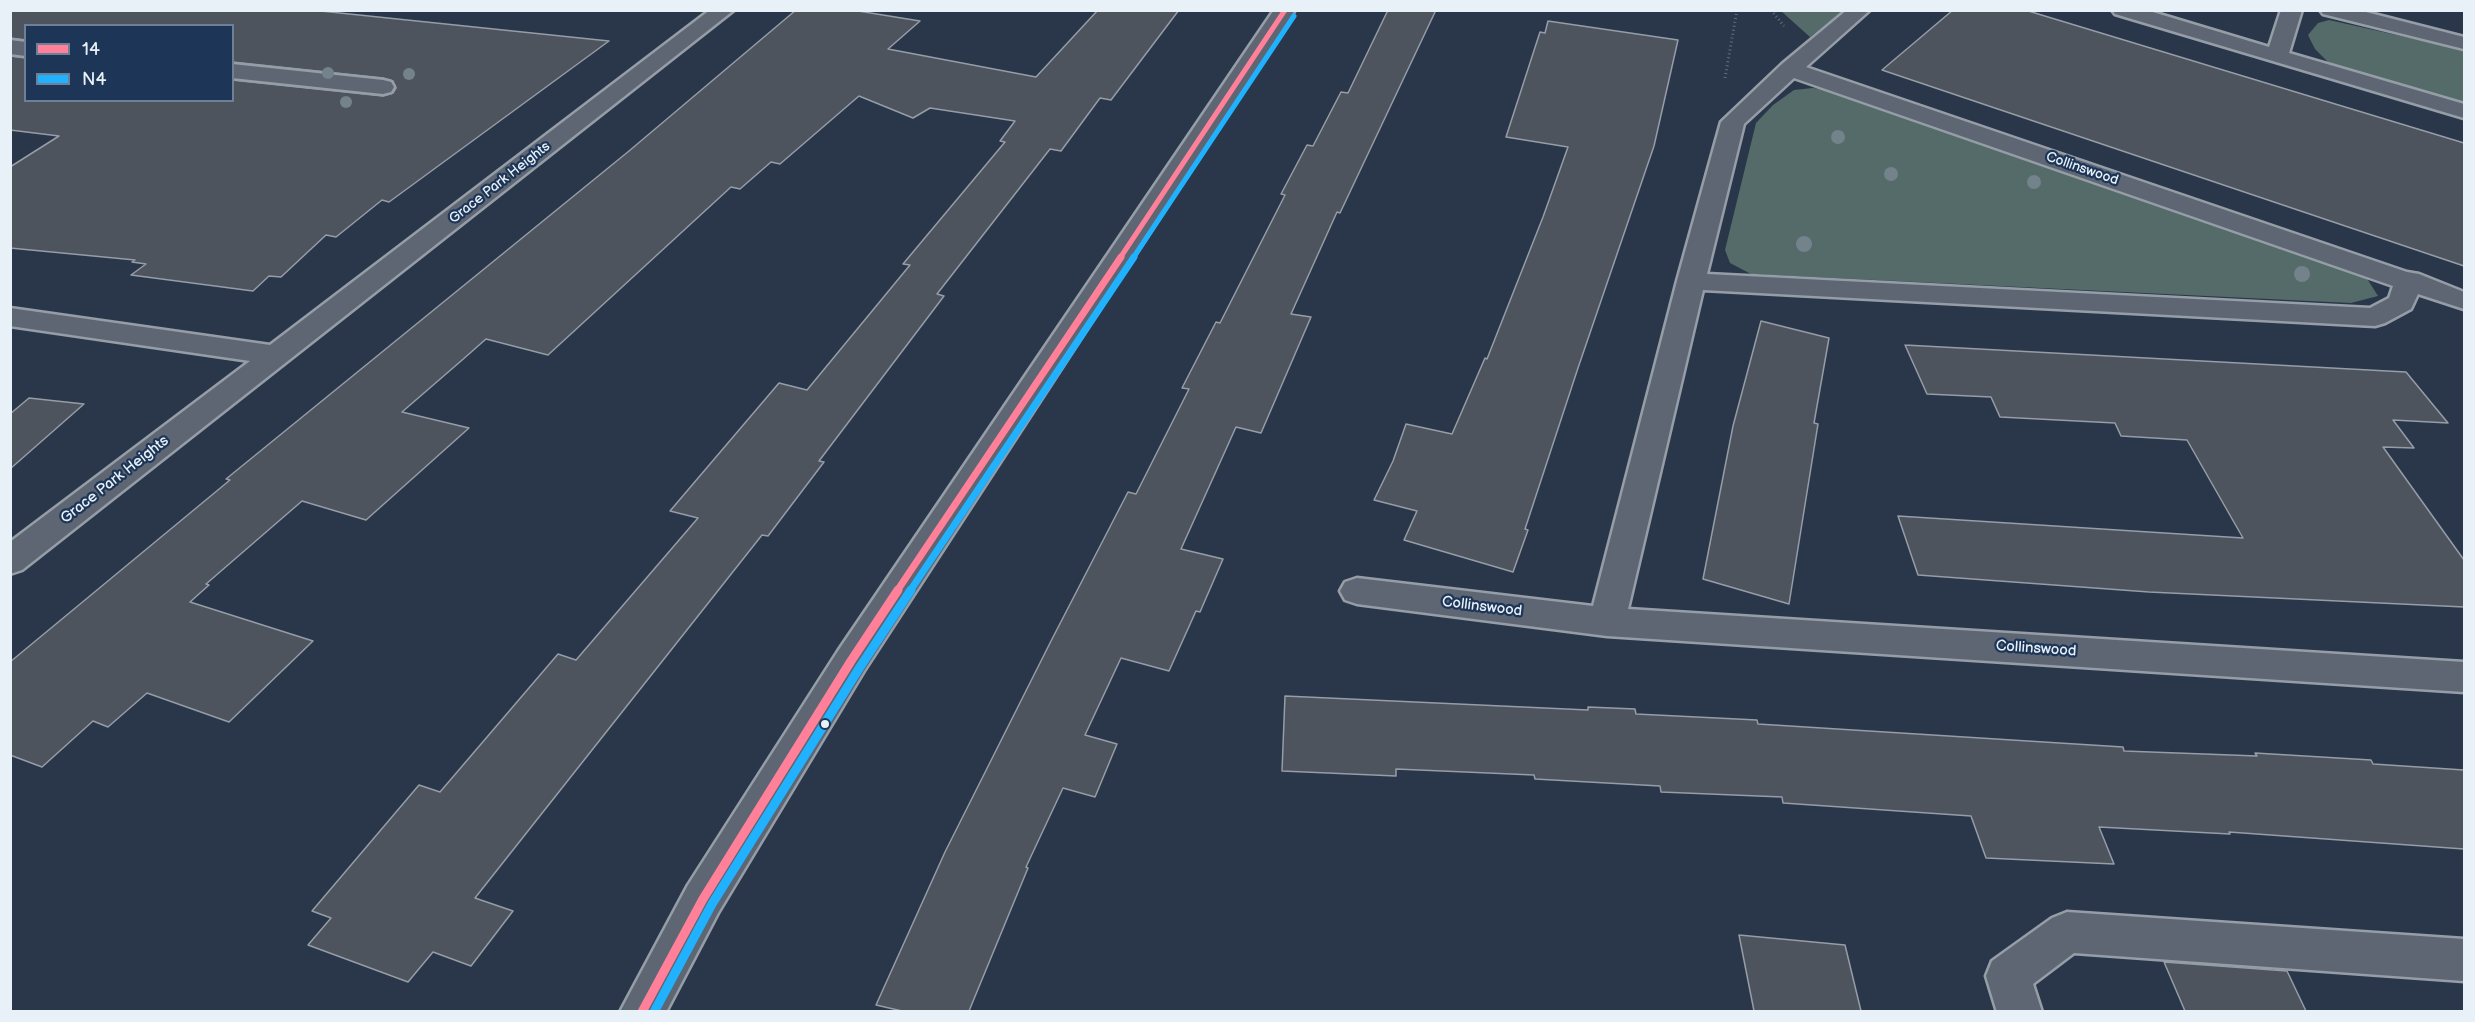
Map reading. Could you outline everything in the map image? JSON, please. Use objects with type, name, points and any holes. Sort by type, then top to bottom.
[{"type":"street","name":"Grace Park Heights","points":[[10,561],[724,10]]},
{"type":"street","points":[[642,1011],[703,899],[851,661],[1285,10]]},
{"type":"street","points":[[1607,622],[1691,281],[1733,122],[1790,69],[1860,10]]},
{"type":"street","points":[[2122,10],[2464,111]]},
{"type":"street","points":[[2277,56],[2292,10]]},
{"type":"street","points":[[2330,10],[2464,42]]},
{"type":"street","name":"Collinswood","points":[[1790,69],[2409,280],[2464,301]]},
{"type":"street","points":[[234,71],[383,87]]},
{"type":"street","points":[[1691,281],[2374,317],[2401,303],[2409,280]]},
{"type":"street","points":[[10,317],[276,355]]},
{"type":"street","name":"Collinswood","points":[[1357,591],[1607,622],[2464,677]]},
{"type":"street","points":[[2014,994],[2067,932],[2464,960]]},
{"type":"path","points":[[1737,10],[1723,87],[1760,96]]},
{"type":"green space","points":[[1781,11],[1843,11],[1810,37]]},
{"type":"green space","points":[[2329,20],[2464,50],[2464,105],[2333,67],[2315,49],[2308,35],[2318,23]]},
{"type":"green space","points":[[1813,88],[1828,90],[2341,267],[2366,277],[2378,296],[2351,303],[1751,274],[1730,263],[1725,250],[1756,123],[1773,105],[1794,90]]},
{"type":"building","points":[[10,10],[311,10],[609,41],[389,202],[382,200],[336,237],[326,235],[281,277],[269,276],[253,291],[131,275],[146,264],[132,262],[135,260],[10,248],[10,167],[59,136],[10,130],[10,56],[24,58],[24,102],[234,102],[234,80],[383,96],[393,93],[396,88],[393,81],[383,78],[234,62],[234,24],[24,24],[24,40],[10,38]]},
{"type":"building","points":[[796,10],[852,10],[920,21],[888,49],[1036,77],[1098,10],[1179,10],[1111,100],[1100,98],[1061,151],[1050,149],[937,294],[944,296],[819,461],[824,462],[768,536],[762,535],[475,898],[513,911],[471,966],[433,952],[408,982],[308,945],[331,918],[312,911],[419,785],[440,792],[558,654],[576,660],[698,518],[670,511],[779,383],[807,390],[910,265],[903,264],[1005,142],[1000,141],[1015,121],[930,108],[913,118],[859,96],[780,164],[771,162],[740,189],[731,187],[548,355],[486,339],[402,412],[469,428],[366,520],[302,501],[206,584],[209,585],[190,602],[313,641],[229,722],[147,693],[108,727],[93,721],[42,767],[10,755],[10,662],[230,480],[226,479],[629,151]]},
{"type":"building","points":[[1388,10],[1436,10],[1340,213],[1337,212],[1291,314],[1311,317],[1261,433],[1236,427],[1181,549],[1223,559],[1200,612],[1196,611],[1169,671],[1121,658],[1085,735],[1117,744],[1095,797],[1063,788],[1026,867],[1028,868],[969,1011],[902,1011],[876,1005],[945,852],[1128,492],[1136,494],[1189,389],[1182,388],[1216,322],[1220,323],[1285,195],[1281,194],[1307,145],[1313,146],[1341,92],[1348,93]]},
{"type":"building","points":[[1953,10],[2025,10],[2464,143],[2464,266],[1882,70]]},
{"type":"building","points":[[1548,21],[1678,40],[1654,146],[1578,368],[1513,572],[1404,540],[1417,511],[1374,500],[1393,461],[1406,424],[1452,434],[1485,358],[1487,359],[1543,217],[1568,147],[1506,137],[1540,32],[1545,33]]},
{"type":"building","points":[[1761,321],[1829,338],[1814,423],[1818,424],[1789,604],[1703,579],[1733,426]]},
{"type":"building","points":[[1905,345],[2406,372],[2448,423],[2393,420],[2414,448],[2383,447],[2464,560],[2464,607],[2149,592],[1918,575],[1898,516],[2243,538],[2187,440],[2121,436],[2115,423],[2000,417],[1991,397],[1927,394]]},
{"type":"building","points":[[29,398],[84,404],[10,469],[10,414]]},
{"type":"building","points":[[1285,696],[1588,710],[1588,707],[1635,709],[1636,714],[1757,720],[1758,724],[2123,747],[2124,751],[2257,756],[2255,753],[2371,760],[2373,764],[2464,770],[2464,849],[2229,832],[2230,834],[2099,827],[2114,864],[1986,858],[1971,816],[1783,803],[1782,797],[1661,792],[1660,786],[1535,779],[1534,775],[1396,769],[1396,776],[1282,771]]},
{"type":"building","points":[[1739,935],[1845,945],[1861,1011],[1754,1011]]},
{"type":"building","points":[[2164,962],[2287,971],[2306,1011],[2185,1011]]},
{"type":"transit line","name":"14","points":[[642,1012],[703,899],[851,661],[1285,10]]},
{"type":"transit line","name":"N4","points":[[654,1012],[712,904],[860,667],[1294,16]]}]
